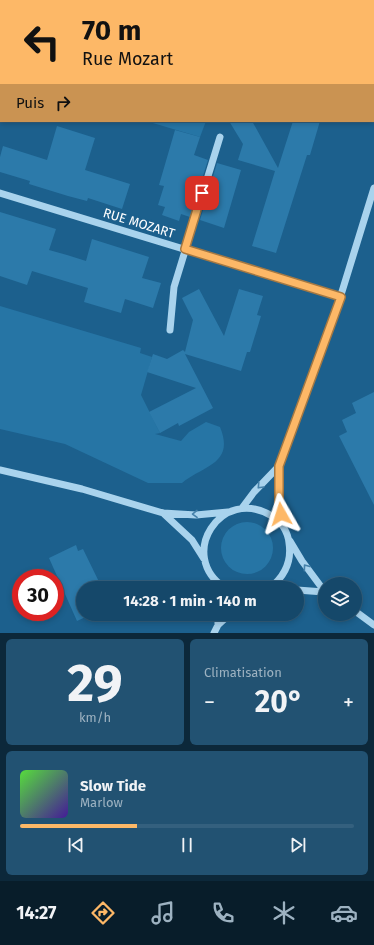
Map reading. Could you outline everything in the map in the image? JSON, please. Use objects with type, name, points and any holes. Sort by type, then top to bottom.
[{"type":"street","points":[[170,330],[174,287],[220,137]]},
{"type":"street","points":[[318,583],[289,540],[283,526],[279,503],[279,466],[341,297],[374,188]]},
{"type":"street","name":"RUE MOZART","points":[[0,193],[341,297]]},
{"type":"street","points":[[242,508],[254,492],[279,466]]},
{"type":"street","points":[[0,470],[82,489],[163,513],[196,515],[228,512],[242,508],[254,508],[265,511],[275,517],[283,526]]},
{"type":"street","points":[[205,561],[204,546],[208,533],[216,521],[228,512]]},
{"type":"street","points":[[163,513],[192,540],[205,561],[212,581]]},
{"type":"street","points":[[279,581],[287,568],[291,554],[289,540]]},
{"type":"street","points":[[210,575],[217,581]]},
{"type":"street","points":[[304,590],[318,592]]},
{"type":"street","points":[[362,616],[374,625]]},
{"type":"street","points":[[214,633],[218,625],[222,621]]},
{"type":"shaded area","points":[[149,122],[206,122],[200,137]]},
{"type":"shaded area","points":[[0,306],[141,348],[140,353],[152,357],[141,395],[160,433],[155,434],[181,441],[189,432],[206,422],[220,427],[224,439],[223,449],[220,456],[208,467],[182,483],[148,483],[65,444],[0,429]]},
{"type":"shaded area","points":[[247,522],[257,524],[265,530],[271,538],[273,548],[271,558],[265,566],[257,572],[247,574],[237,572],[229,566],[223,558],[221,548],[223,538],[229,530],[237,524]]},
{"type":"building","points":[[230,122],[253,122],[278,168],[293,122],[320,122],[310,155],[307,155],[276,253],[252,246],[275,171],[238,160],[243,144]]},
{"type":"building","points":[[57,126],[95,138],[85,170],[130,184],[122,209],[88,198],[87,201],[68,196],[29,184],[30,181],[0,172],[0,157],[3,146],[47,160]]},
{"type":"building","points":[[175,130],[200,137],[194,155],[208,160],[190,217],[181,214],[179,221],[162,215],[165,207],[158,205],[164,186],[159,185]]},
{"type":"building","points":[[217,163],[241,170],[224,228],[200,220]]},
{"type":"building","points":[[0,212],[56,229],[49,250],[86,261],[92,239],[149,257],[142,278],[161,283],[153,308],[125,299],[121,313],[84,302],[88,288],[32,271],[27,285],[0,276]]},
{"type":"building","points":[[199,289],[224,336],[239,289],[263,296],[257,315],[261,316],[250,352],[247,352],[241,371],[185,354],[213,408],[179,426],[178,423],[160,433],[149,412],[196,388],[147,372],[153,354],[167,359],[183,350],[185,352],[193,320],[182,298]]},
{"type":"building","points":[[374,392],[374,505],[339,436],[347,432],[342,420],[356,413],[352,403]]},
{"type":"building","points":[[76,545],[78,551],[83,549],[99,581],[76,581],[76,619],[64,592],[64,569],[54,569],[49,558]]},
{"type":"route","points":[[202,193],[185,249],[341,297],[279,466],[279,503],[281,514]]}]
